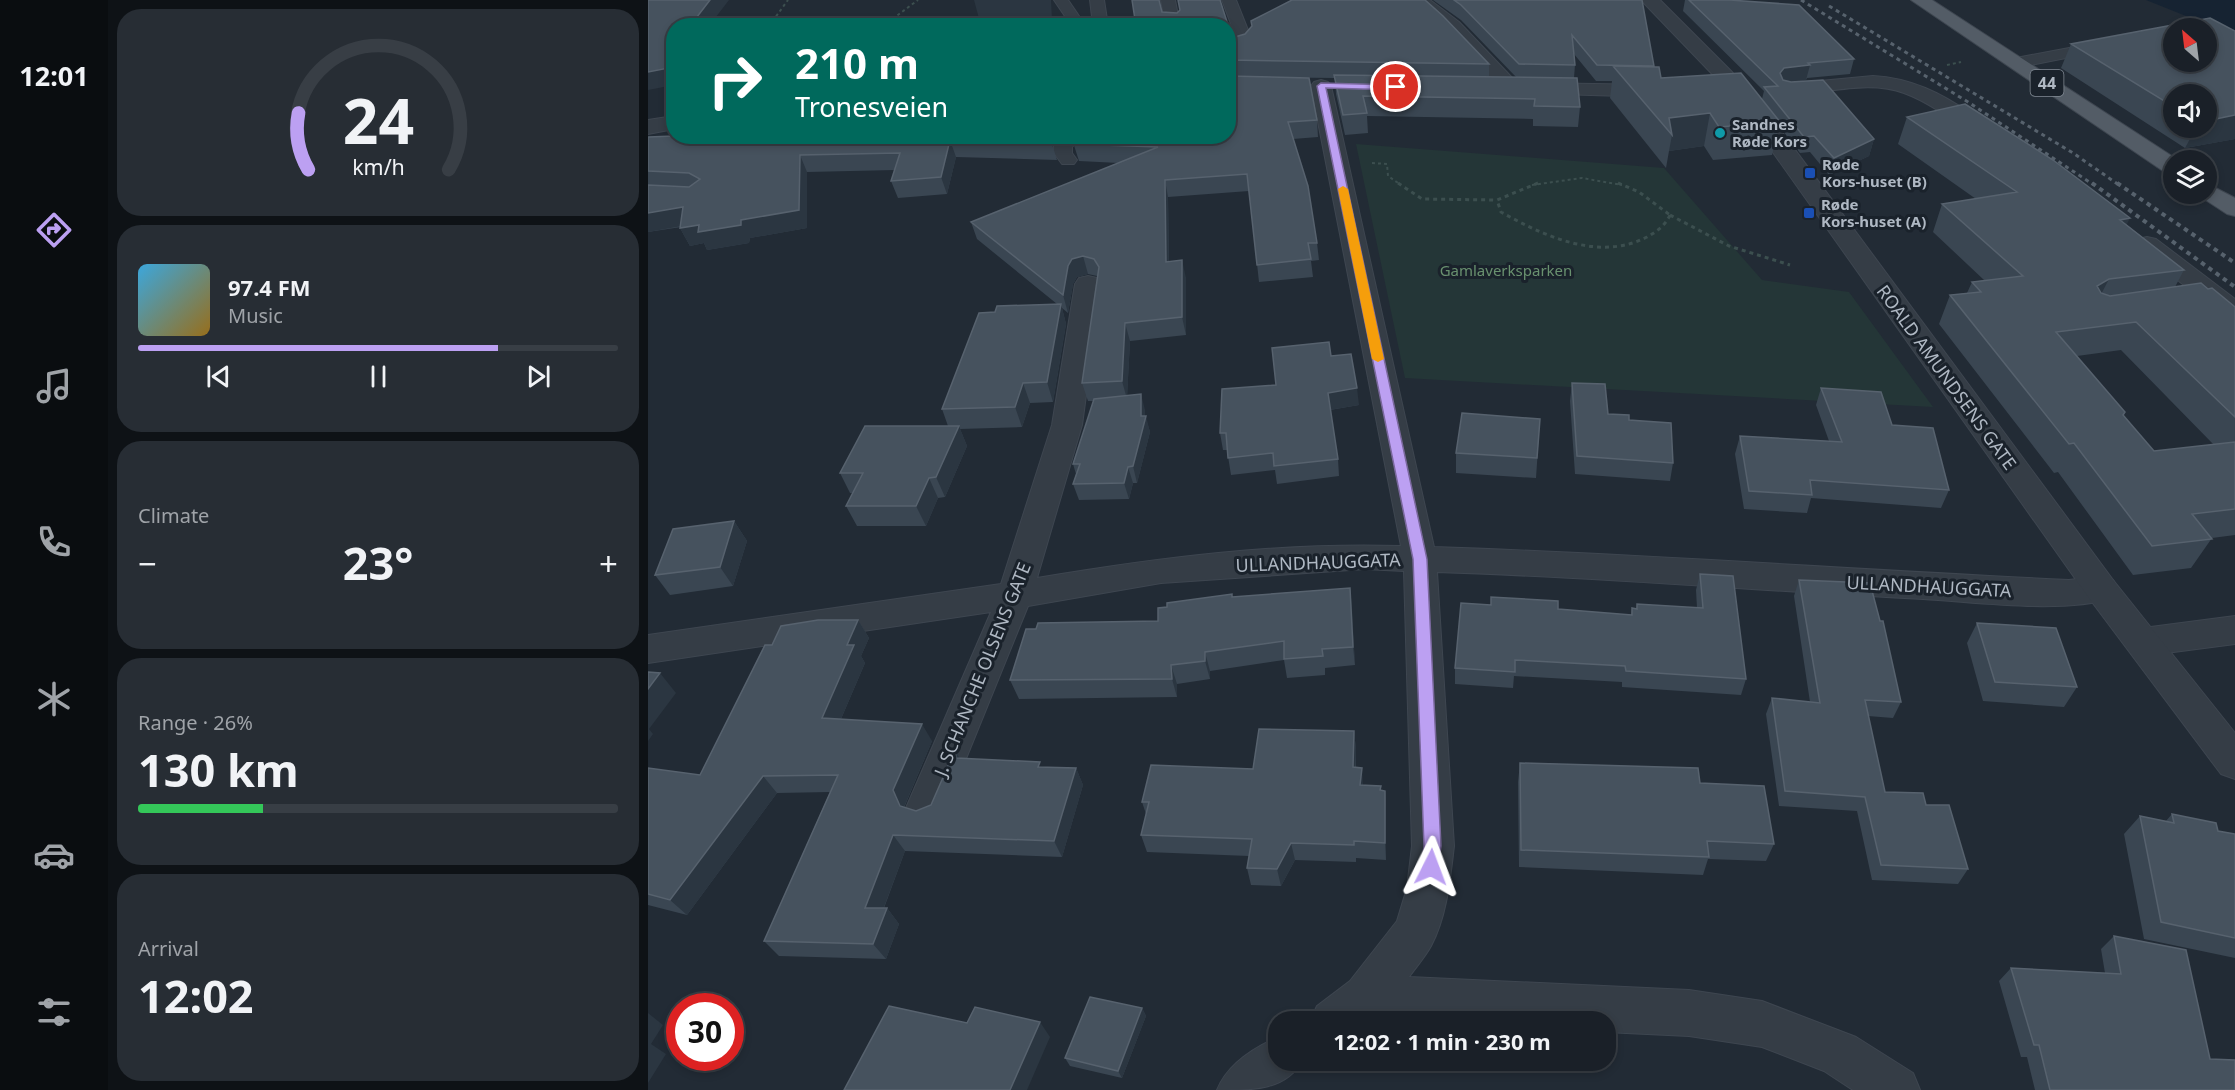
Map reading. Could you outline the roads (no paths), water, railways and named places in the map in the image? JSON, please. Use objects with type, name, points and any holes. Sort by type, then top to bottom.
[{"type":"main road","name":"44","points":[[1920,0],[2163,161]]},
{"type":"main road","points":[[2217,197],[2235,208]]},
{"type":"street","points":[[1419,0],[1452,26],[1511,88]]},
{"type":"street","name":"ROALD AMUNDSENS GATE","points":[[1650,0],[1725,92],[1768,129],[2101,589],[2235,762]]},
{"type":"street","points":[[1788,90],[1889,83],[1918,92],[2005,145]]},
{"type":"street","points":[[1321,86],[1420,559],[1433,846],[1428,888],[1415,932],[1349,1009]]},
{"type":"street","points":[[1488,88],[1678,91]]},
{"type":"street","points":[[648,127],[666,124]]},
{"type":"street","points":[[2131,232],[2226,305]]},
{"type":"street","name":"J. SCHANCHE OLSENS GATE","points":[[926,808],[1015,595],[1067,425],[1088,284]]},
{"type":"street","name":"ULLANDHAUGGATA","points":[[648,649],[1015,595],[1161,570],[1365,557],[1576,564],[1818,581],[2069,593],[2101,589]]},
{"type":"street","points":[[2143,642],[2235,630]]},
{"type":"street","points":[[1349,1009],[1689,1013],[1762,1024],[1839,1054],[1896,1090]]},
{"type":"street","points":[[1241,1090],[1268,1069]]},
{"type":"lane","points":[[1061,0],[1062,5],[1073,18]]},
{"type":"lane","points":[[1097,0],[1100,18]]},
{"type":"lane","points":[[1168,0],[1171,18]]},
{"type":"lane","points":[[1229,0],[1245,40],[1236,47]]},
{"type":"lane","points":[[2016,63],[2115,45]]},
{"type":"lane","points":[[1064,144],[1063,153],[1068,160]]},
{"type":"lane","points":[[2185,304],[2226,305]]},
{"type":"water","points":[[2146,0],[2235,0],[2235,43],[2217,33],[2217,18],[2191,18]]},
{"type":"railway","points":[[1801,0],[1968,102],[2094,185]]},
{"type":"railway","points":[[1829,6],[2073,153],[2119,185]]},
{"type":"railway","points":[[2092,183],[2235,287]]},
{"type":"railway","points":[[2117,183],[2235,263]]},
{"type":"place","name":"Sandnes Røde Kors","points":[[1720,133]]},
{"type":"place","name":"Røde Kors-huset (B)","points":[[1810,173]]},
{"type":"place","name":"Røde Kors-huset (A)","points":[[1809,213]]},
{"type":"park label","name":"Gamlaverksparken","points":[[1506,270]]}]
